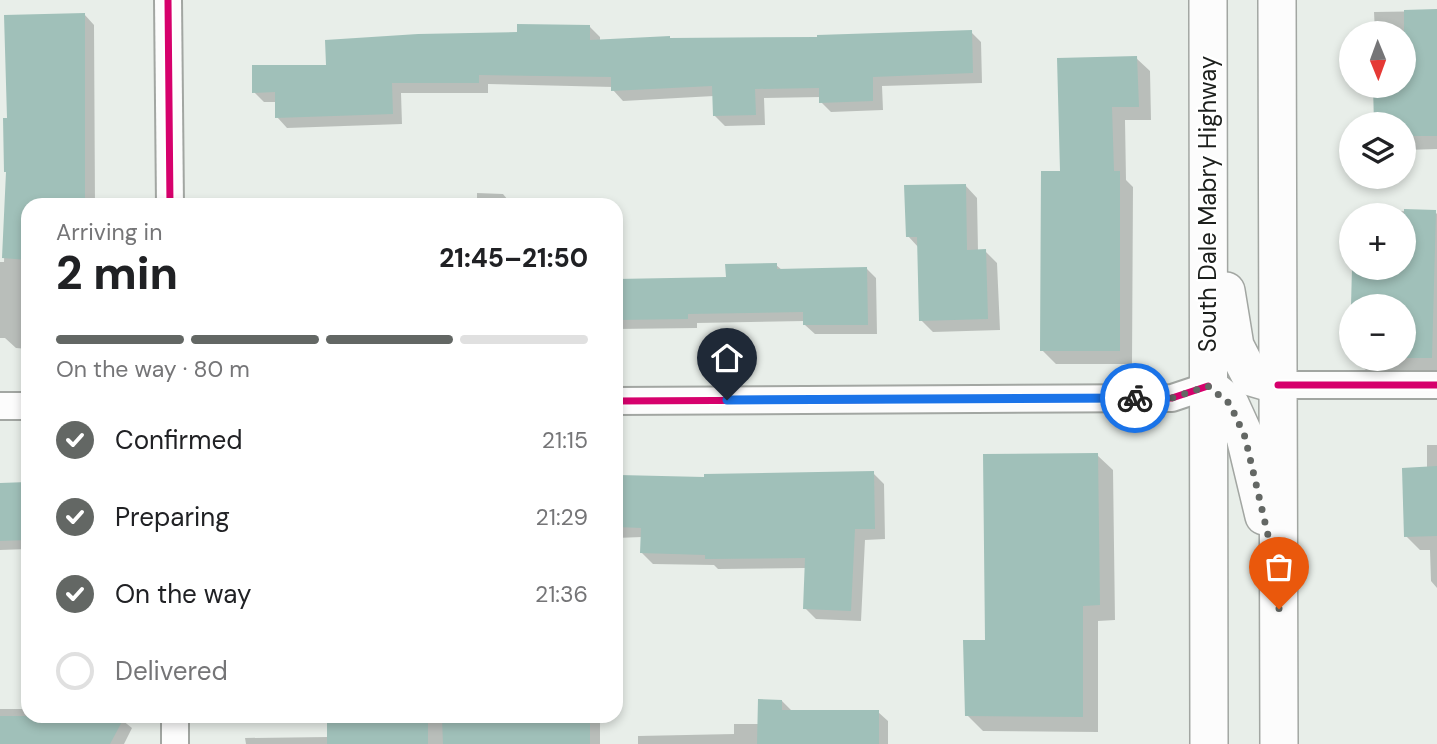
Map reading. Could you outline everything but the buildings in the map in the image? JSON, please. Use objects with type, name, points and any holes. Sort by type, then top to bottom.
[{"type":"main road","name":"South Dale Mabry Highway","points":[[1208,0],[1209,744]]},
{"type":"main road","points":[[1278,0],[1279,744]]},
{"type":"main road","points":[[1208,190],[1235,346],[1251,377],[1278,385]]},
{"type":"main road","points":[[1208,386],[1230,404],[1245,437],[1279,582]]},
{"type":"street","points":[[168,0],[170,198]]},
{"type":"street","points":[[1278,385],[1437,385]]},
{"type":"street","points":[[623,401],[1172,398],[1208,386]]},
{"type":"street","points":[[0,406],[21,406]]},
{"type":"street","points":[[175,723],[175,744]]},
{"type":"cycle path","points":[[168,0],[170,198]]},
{"type":"cycle path","points":[[1278,385],[1437,385]]},
{"type":"cycle path","points":[[623,401],[1172,398],[1208,386]]},
{"type":"way so far","points":[[1135,398],[1172,398],[1208,386],[1230,404],[1245,437],[1251,461],[1279,582],[1279,609]]},
{"type":"route","points":[[727,400],[1135,398]]}]
